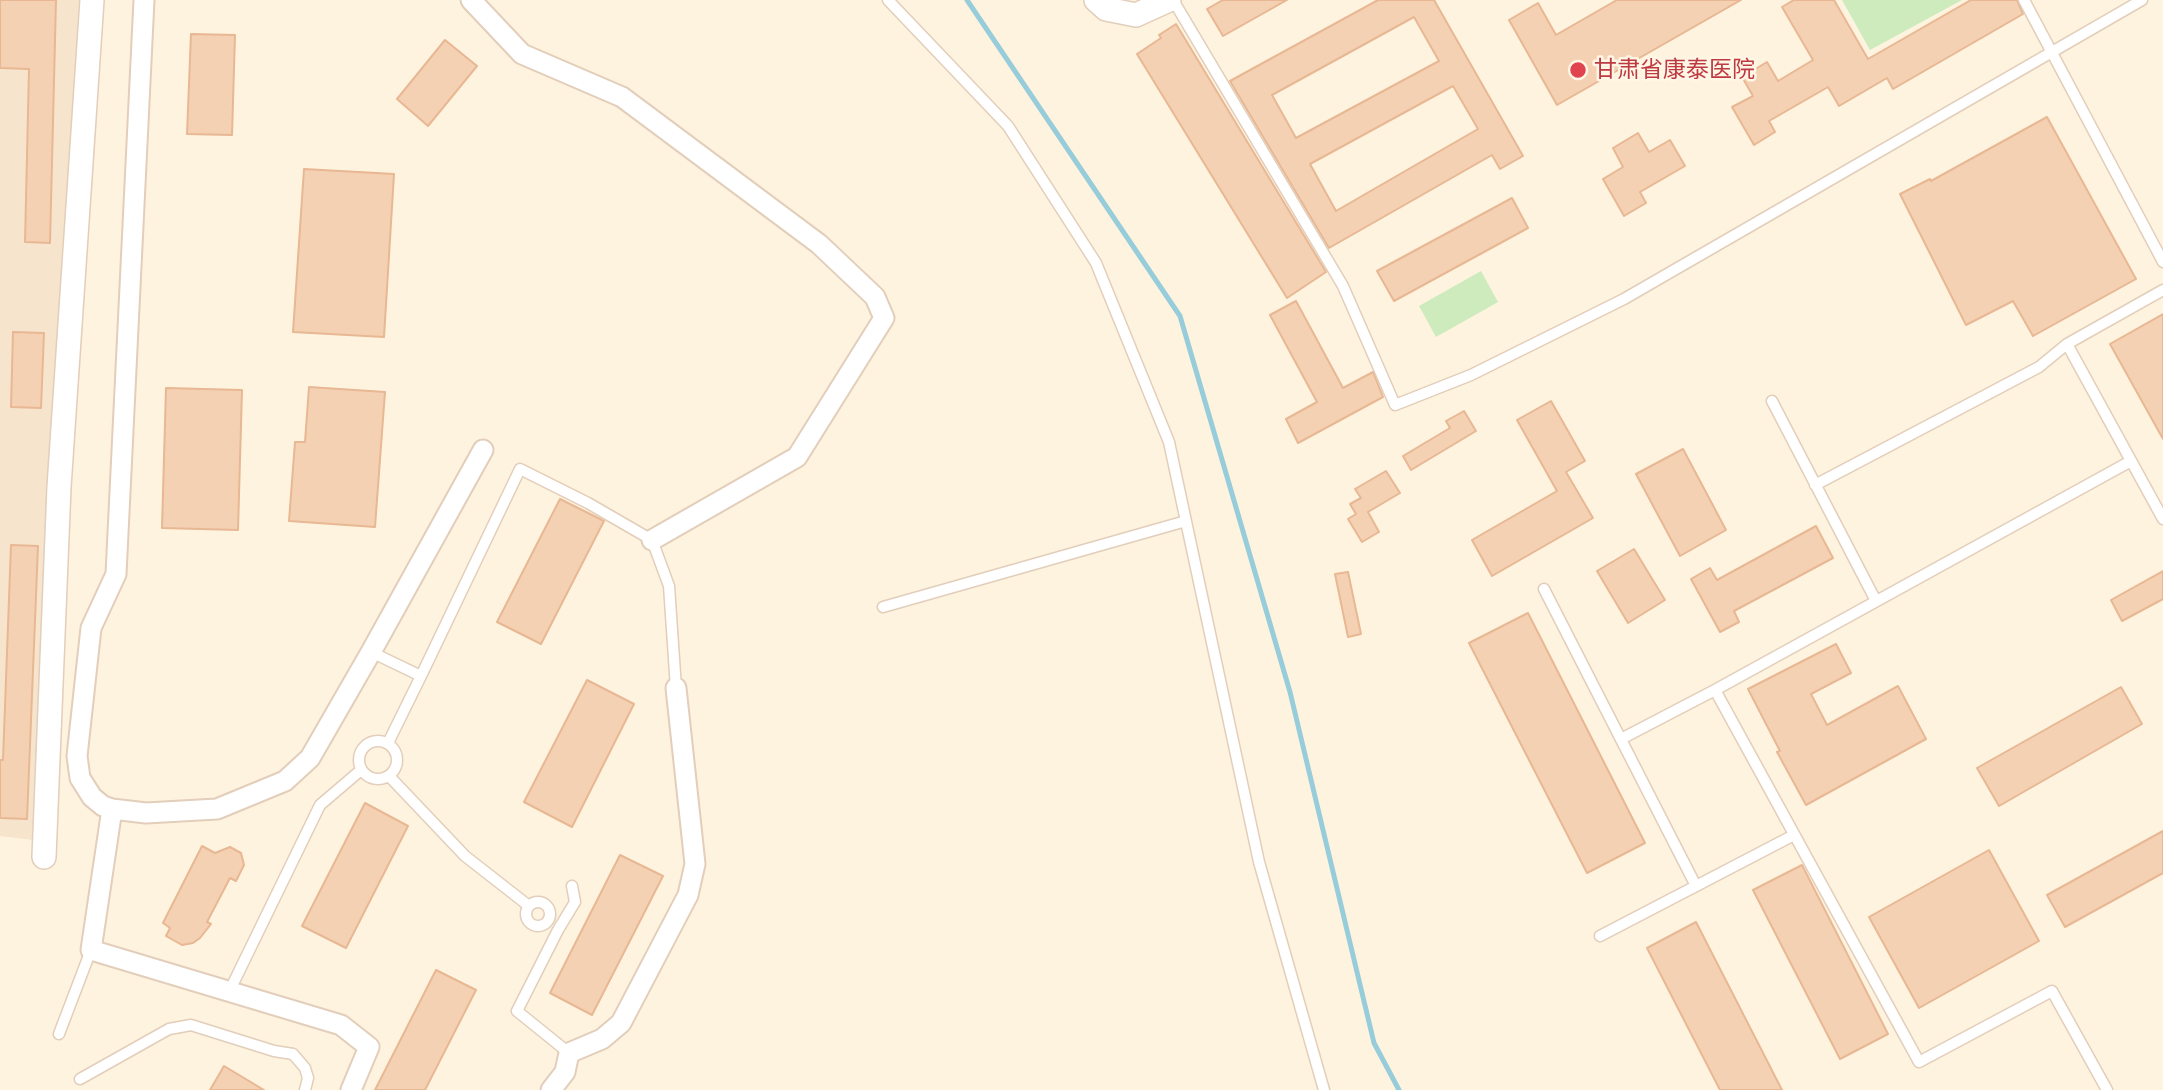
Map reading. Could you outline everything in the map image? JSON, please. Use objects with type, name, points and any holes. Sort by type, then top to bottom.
[{"type":"street","points":[[44,858],[59,487],[92,0]]},
{"type":"street","points":[[144,0],[116,574],[91,628],[77,756],[80,778],[86,789],[103,806],[112,810],[146,813],[218,809],[285,781],[310,758],[483,450]]},
{"type":"street","points":[[471,0],[522,54],[622,97],[819,244],[875,297],[884,318],[797,457],[652,540]]},
{"type":"street","points":[[1096,0],[1106,9],[1136,15],[1171,0]]},
{"type":"street","points":[[551,1090],[565,1072],[569,1053],[601,1039],[621,1023],[688,895],[695,864],[676,688]]},
{"type":"street","points":[[112,810],[91,950],[341,1025],[369,1047],[351,1090]]},
{"type":"lane","points":[[888,0],[1008,126],[1096,263],[1169,442],[1259,862],[1324,1090]]},
{"type":"lane","points":[[1171,0],[1343,286],[1395,405],[1471,375],[1624,299],[2142,0]]},
{"type":"lane","points":[[2024,0],[2163,262]]},
{"type":"lane","points":[[1815,485],[2039,368],[2067,344],[2163,290]]},
{"type":"lane","points":[[2067,344],[2163,519]]},
{"type":"lane","points":[[1772,401],[1876,601]]},
{"type":"lane","points":[[1621,739],[2131,461]]},
{"type":"lane","points":[[388,743],[520,469],[588,503],[652,540],[669,586],[676,688]]},
{"type":"lane","points":[[883,607],[1186,521]]},
{"type":"lane","points":[[1544,589],[1696,886]]},
{"type":"lane","points":[[371,652],[421,676]]},
{"type":"lane","points":[[1715,690],[1919,1062],[2052,991],[2107,1090]]},
{"type":"lane","points":[[376,741],[388,743],[396,753],[394,772],[389,776],[377,780],[361,770],[359,757],[364,746],[376,741]]},
{"type":"lane","points":[[229,992],[320,805],[361,770]]},
{"type":"lane","points":[[389,776],[465,856],[529,906]]},
{"type":"lane","points":[[1600,936],[1794,835]]},
{"type":"lane","points":[[569,1053],[517,1012],[575,902],[572,886]]},
{"type":"lane","points":[[537,902],[545,904],[551,914],[548,922],[542,926],[530,924],[526,917],[529,906],[537,902]]},
{"type":"lane","points":[[548,922],[558,930]]},
{"type":"lane","points":[[59,1034],[91,950]]},
{"type":"lane","points":[[80,1079],[169,1029],[191,1025],[274,1051],[293,1054],[305,1068],[308,1078],[305,1090]]},
{"type":"shaded area","points":[[0,0],[79,0],[33,840],[0,836]]},
{"type":"green space","points":[[1842,0],[1962,0],[1870,50]]},
{"type":"green space","points":[[1481,271],[1498,302],[1436,337],[1419,306]]},
{"type":"building","points":[[0,0],[56,0],[50,243],[25,242],[29,69],[0,68]]},
{"type":"building","points":[[1223,0],[1287,0],[1223,36],[1207,9]]},
{"type":"building","points":[[1378,0],[1434,0],[1523,156],[1500,169],[1492,155],[1329,248],[1230,81]],"holes":[[[1414,17],[1439,61],[1296,138],[1272,95]],[[1453,86],[1478,129],[1336,211],[1310,164]]]},
{"type":"building","name":"甘肃省康泰医院","points":[[1617,0],[1741,0],[1557,105],[1509,20],[1538,3],[1556,35]]},
{"type":"building","points":[[1794,0],[1834,0],[1868,59],[1971,0],[2017,0],[2023,14],[1893,89],[1887,78],[1839,106],[1828,87],[1769,121],[1775,132],[1754,145],[1732,107],[1753,96],[1742,77],[1767,62],[1778,81],[1813,60],[1782,7]]},
{"type":"building","points":[[1176,24],[1326,272],[1287,298],[1137,54]]},
{"type":"building","points":[[191,34],[235,35],[232,135],[187,134]]},
{"type":"building","points":[[445,40],[477,66],[428,126],[397,99]]},
{"type":"building","points":[[2047,117],[2136,279],[2033,336],[2013,301],[1966,325],[1900,194],[1930,179],[1931,181]]},
{"type":"building","points":[[1638,133],[1649,152],[1670,140],[1685,166],[1640,192],[1646,203],[1624,216],[1603,179],[1623,167],[1613,148]]},
{"type":"building","points":[[304,169],[394,174],[384,337],[293,332]]},
{"type":"building","points":[[1512,198],[1528,228],[1394,301],[1377,271]]},
{"type":"building","points":[[1296,301],[1343,388],[1373,372],[1383,397],[1298,443],[1286,419],[1317,402],[1270,315]]},
{"type":"building","points":[[2163,314],[2163,439],[2110,344]]},
{"type":"building","points":[[13,332],[44,333],[41,408],[11,407]]},
{"type":"building","points":[[309,387],[385,392],[375,527],[289,521],[295,442],[305,442]]},
{"type":"building","points":[[166,388],[242,390],[238,530],[162,528]]},
{"type":"building","points":[[1551,401],[1585,461],[1566,472],[1593,518],[1492,576],[1472,540],[1557,491],[1517,420]]},
{"type":"building","points":[[1464,411],[1476,431],[1411,470],[1403,456],[1450,428],[1446,421]]},
{"type":"building","points":[[1683,449],[1726,530],[1680,556],[1636,474]]},
{"type":"building","points":[[1386,471],[1400,493],[1368,512],[1379,532],[1362,542],[1348,519],[1356,514],[1350,504],[1361,498],[1355,489]]},
{"type":"building","points":[[560,499],[604,521],[541,644],[497,622]]},
{"type":"building","points":[[1816,526],[1833,558],[1734,611],[1739,622],[1720,632],[1691,579],[1710,568],[1717,580]]},
{"type":"building","points":[[11,545],[38,546],[27,819],[0,818],[0,760],[3,760]]},
{"type":"building","points":[[1634,549],[1665,600],[1628,623],[1597,571]]},
{"type":"building","points":[[2163,571],[2163,599],[2122,621],[2111,600]]},
{"type":"building","points":[[1348,572],[1361,634],[1348,637],[1335,574]]},
{"type":"building","points":[[1528,613],[1645,843],[1587,873],[1469,643]]},
{"type":"building","points":[[1836,644],[1851,673],[1811,694],[1827,725],[1898,686],[1926,739],[1806,805],[1777,752],[1780,751],[1748,689]]},
{"type":"building","points":[[587,680],[634,704],[572,827],[524,802]]},
{"type":"building","points":[[2121,687],[2142,724],[1999,806],[1977,768]]},
{"type":"building","points":[[365,803],[408,826],[346,948],[302,926]]},
{"type":"building","points":[[2163,831],[2163,873],[2065,927],[2047,895]]},
{"type":"building","points":[[202,846],[215,853],[230,847],[241,853],[244,865],[236,881],[230,878],[207,922],[211,924],[200,938],[193,943],[182,945],[166,936],[170,928],[163,923]]},
{"type":"building","points":[[1989,850],[2039,941],[1919,1008],[1869,917]]},
{"type":"building","points":[[620,855],[663,876],[592,1015],[550,993]]},
{"type":"building","points":[[1802,865],[1888,1034],[1840,1059],[1753,890]]},
{"type":"building","points":[[1696,922],[1782,1090],[1720,1090],[1647,948]]},
{"type":"building","points":[[436,970],[476,990],[425,1090],[375,1090]]},
{"type":"building","points":[[224,1066],[264,1090],[210,1090]]},
{"type":"waterway","points":[[967,0],[1180,316],[1290,692],[1374,1043],[1399,1090]]},
{"type":"place","name":"甘肃省康泰医院","points":[[1578,70]]}]
